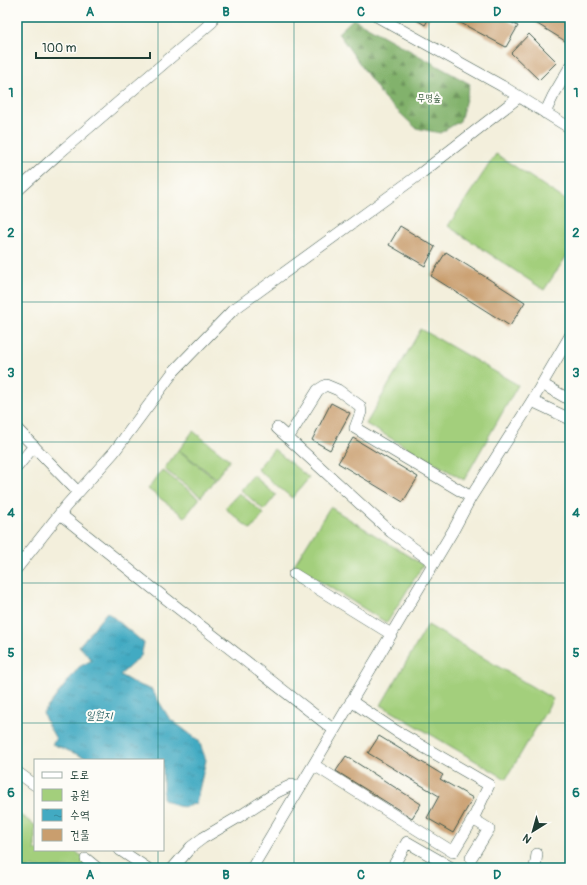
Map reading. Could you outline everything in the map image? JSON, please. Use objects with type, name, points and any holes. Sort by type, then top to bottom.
[{"type":"lane","points":[[17,192],[58,154],[212,22],[208,17]]},
{"type":"lane","points":[[378,17],[502,86],[570,128]]},
{"type":"lane","points":[[545,113],[570,67]]},
{"type":"lane","points":[[17,568],[78,492],[114,452],[174,371],[233,310],[420,174],[519,97]]},
{"type":"lane","points":[[252,868],[434,563],[471,498],[532,401],[570,336]]},
{"type":"lane","points":[[542,384],[570,400]]},
{"type":"lane","points":[[288,438],[318,390],[326,385],[338,390],[360,406],[361,412],[355,428],[471,498]]},
{"type":"lane","points":[[532,401],[570,419]]},
{"type":"lane","points":[[277,428],[391,532],[434,563]]},
{"type":"lane","points":[[17,429],[78,492]]},
{"type":"lane","points":[[17,467],[34,446]]},
{"type":"lane","points":[[60,514],[334,730]]},
{"type":"lane","points":[[294,574],[391,634]]},
{"type":"lane","points":[[314,765],[453,852],[473,820],[489,785],[396,731],[351,701]]},
{"type":"lane","points":[[17,772],[34,784]]},
{"type":"lane","points":[[173,868],[191,848],[203,838],[277,792],[292,785],[299,789]]},
{"type":"lane","points":[[471,858],[489,829],[473,820]]},
{"type":"lane","points":[[392,868],[407,842],[452,868]]},
{"type":"lane","points":[[121,851],[140,866]]},
{"type":"lane","points":[[535,868],[537,854]]},
{"type":"lane","points":[[86,859],[97,868]]},
{"type":"green space","name":"무명숲","points":[[353,19],[470,84],[460,121],[440,133],[416,128],[384,98],[338,33]]},
{"type":"green space","points":[[496,154],[570,203],[570,251],[544,290],[448,226]]},
{"type":"green space","points":[[421,329],[518,385],[464,480],[366,424]]},
{"type":"green space","points":[[193,431],[230,460],[216,478],[179,450]]},
{"type":"green space","points":[[274,449],[309,478],[292,498],[257,469]]},
{"type":"green space","points":[[178,450],[215,479],[201,497],[164,469]]},
{"type":"green space","points":[[162,470],[199,499],[185,517],[148,489]]},
{"type":"green space","points":[[253,475],[276,495],[264,510],[241,490]]},
{"type":"green space","points":[[239,493],[264,514],[251,530],[225,508]]},
{"type":"green space","points":[[330,507],[423,565],[387,623],[294,565]]},
{"type":"green space","points":[[428,625],[553,699],[506,779],[381,705]]},
{"type":"green space","points":[[17,813],[34,824],[34,851],[74,851],[100,868],[17,868]]},
{"type":"water","name":"일월지","points":[[107,612],[144,643],[141,656],[120,675],[134,683],[152,690],[169,718],[199,741],[206,760],[196,803],[183,807],[172,804],[164,800],[164,759],[89,759],[52,744],[56,739],[43,713],[79,667],[92,660],[79,646]]},
{"type":"building","points":[[412,17],[430,17],[425,25]]},
{"type":"building","points":[[459,17],[501,17],[518,26],[506,47],[457,21]]},
{"type":"building","points":[[526,17],[570,17],[570,44]]},
{"type":"building","points":[[529,34],[557,62],[539,80],[511,53]]},
{"type":"building","points":[[400,226],[435,247],[425,266],[389,245]]},
{"type":"building","points":[[446,252],[525,302],[510,326],[431,276]]},
{"type":"building","points":[[331,403],[350,413],[330,450],[312,440]]},
{"type":"building","points":[[353,438],[418,477],[403,502],[338,463]]},
{"type":"building","points":[[379,736],[443,775],[440,779],[473,798],[453,833],[427,818],[439,796],[368,753]]},
{"type":"building","points":[[346,756],[421,804],[412,818],[336,771]]}]
